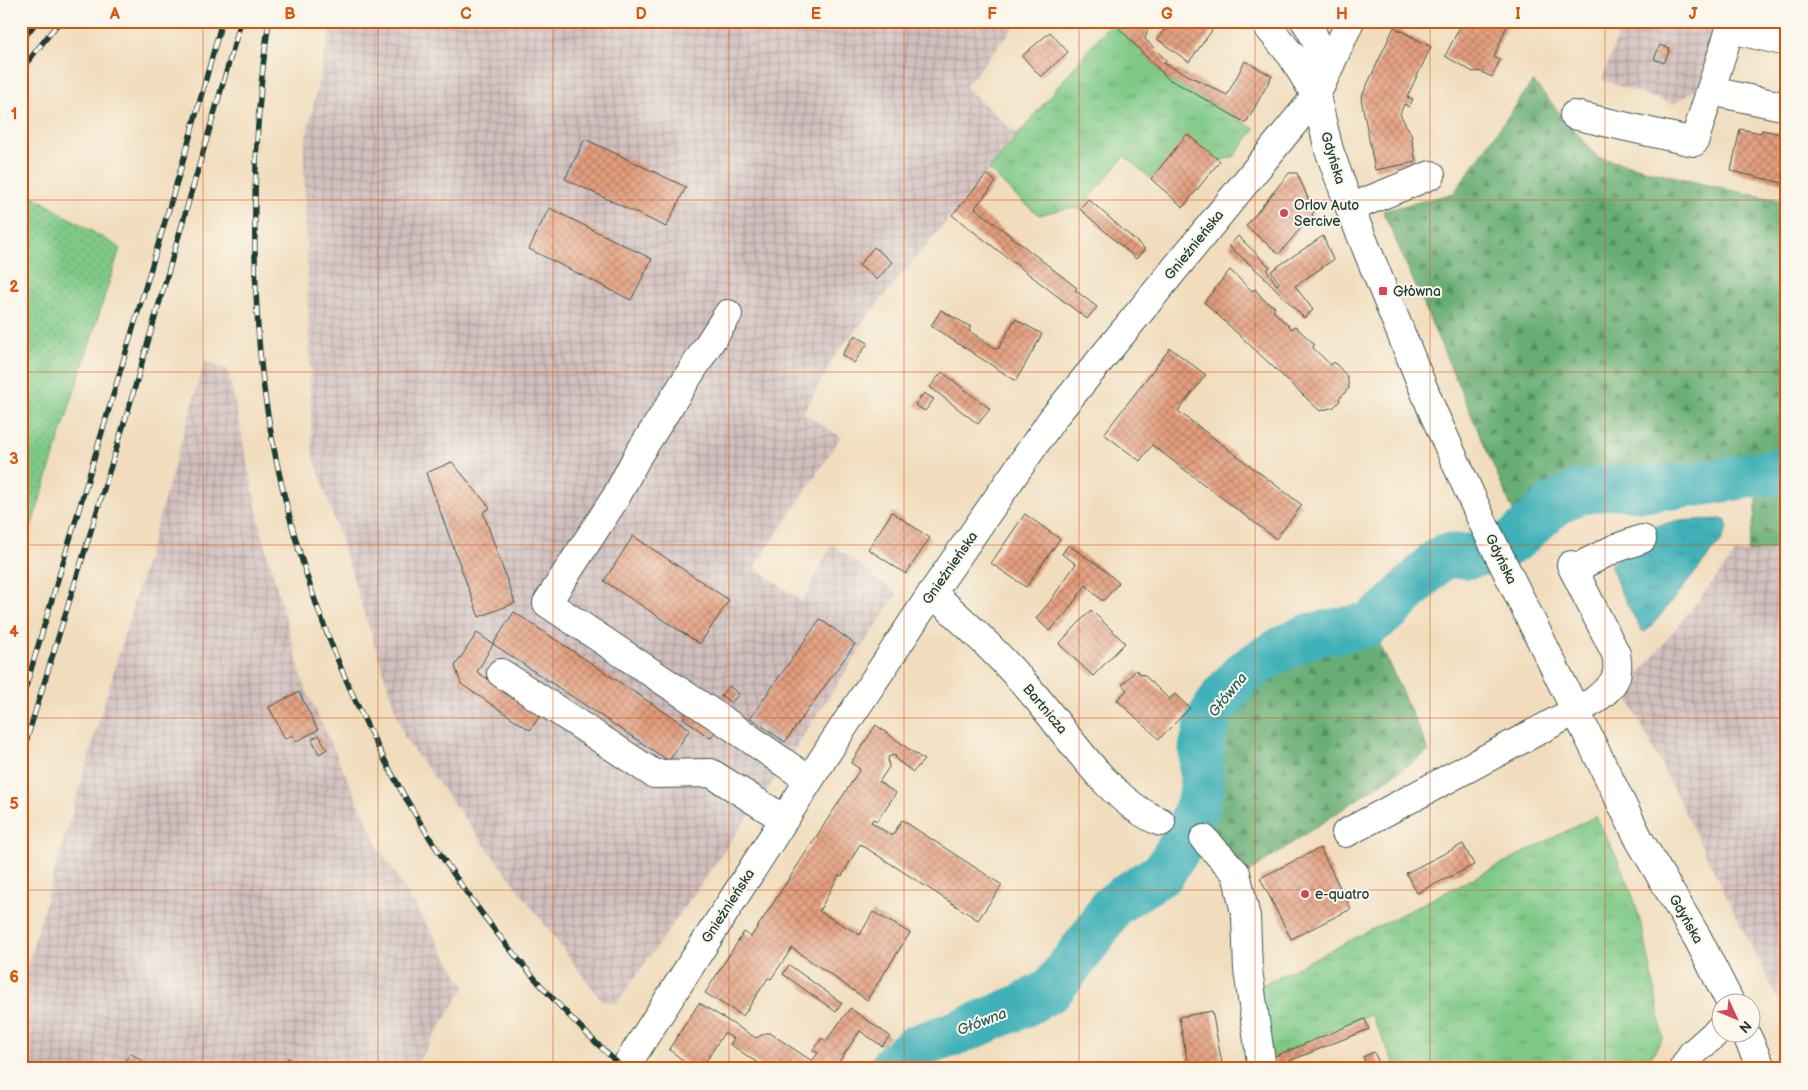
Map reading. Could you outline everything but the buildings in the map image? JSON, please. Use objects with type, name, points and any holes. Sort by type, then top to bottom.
[{"type":"street","points":[[1263,21],[1292,56],[1316,96]]},
{"type":"street","points":[[1305,21],[1319,47],[1320,72],[1316,96]]},
{"type":"street","points":[[1316,96],[1350,21]]},
{"type":"street","points":[[1574,115],[1694,142],[1730,25],[1787,42]]},
{"type":"street","points":[[1711,90],[1787,107]]},
{"type":"street","name":"Gdyńska","points":[[1316,96],[1329,150],[1350,208],[1432,412],[1484,526],[1640,841],[1698,939],[1725,992]]},
{"type":"street","name":"Gnieźnieńska","points":[[624,1069],[932,592],[1053,418],[1316,96]]},
{"type":"street","points":[[1350,208],[1430,175]]},
{"type":"street","points":[[728,314],[638,455],[616,497],[547,603],[809,780]]},
{"type":"street","points":[[1346,833],[1594,702],[1609,690],[1614,682],[1618,665],[1616,654],[1572,567],[1642,539]]},
{"type":"street","name":"Bartnicza","points":[[932,592],[1004,662],[1034,695],[1080,753],[1106,781],[1122,797],[1150,818],[1161,822]]},
{"type":"street","points":[[501,673],[654,774],[712,773],[784,819]]},
{"type":"street","points":[[1204,839],[1236,873],[1246,917],[1248,970],[1262,1069]]},
{"type":"street","points":[[1683,1069],[1692,1054],[1710,1038]]},
{"type":"shaded area","points":[[332,21],[1019,21],[965,87],[1018,135],[836,354],[803,413],[841,437],[755,567],[802,602],[832,544],[897,594],[774,780],[617,1003],[602,1001],[405,739],[312,451],[304,148]]},
{"type":"shaded area","points":[[1623,21],[1710,21],[1722,26],[1700,87],[1673,104],[1602,80]]},
{"type":"shaded area","points":[[205,361],[228,370],[262,534],[304,685],[379,847],[465,987],[414,1069],[21,1069],[21,986]]},
{"type":"shaded area","points":[[1787,547],[1787,1018],[1625,692],[1736,553]]},
{"type":"green space","points":[[1112,21],[1168,79],[1255,129],[1235,156],[1220,161],[1187,135],[1151,179],[1125,156],[1080,209],[1068,208],[1039,215],[989,170]]},
{"type":"green space","points":[[1533,81],[1597,157],[1703,184],[1787,202],[1787,548],[1748,552],[1758,496],[1513,511],[1383,211],[1454,193]]},
{"type":"green space","points":[[21,189],[120,248],[21,559]]},
{"type":"green space","points":[[1373,629],[1429,751],[1249,872],[1201,818],[1209,779],[1208,749],[1222,722],[1256,691],[1284,661],[1318,645]]},
{"type":"green space","points":[[1596,816],[1630,888],[1646,943],[1663,1038],[1643,1069],[1397,1069],[1370,1014],[1273,1057],[1254,989]]},
{"type":"water","points":[[1721,519],[1726,521],[1728,528],[1721,541],[1650,628],[1644,632],[1641,630],[1621,592],[1610,565],[1649,529],[1666,523]]},
{"type":"waterway","name":"Główna","points":[[891,1069],[893,1065],[914,1048],[972,1027],[1024,1005],[1051,990],[1091,938],[1111,907],[1163,873],[1181,845],[1198,805],[1202,790],[1201,748],[1208,720],[1223,696],[1242,674],[1261,661],[1308,636],[1368,625],[1390,609],[1436,562],[1445,556],[1472,556],[1502,548],[1517,538],[1552,506],[1575,493],[1612,487],[1638,489],[1674,487],[1787,471]]},
{"type":"railway","points":[[21,42],[37,21]]},
{"type":"railway","points":[[21,70],[60,21]]},
{"type":"railway","points":[[21,703],[184,158],[222,21]]},
{"type":"railway","points":[[21,758],[130,404],[241,21]]},
{"type":"railway","points":[[269,21],[257,133],[256,302],[266,403],[285,497],[312,590],[346,680],[388,766],[437,849],[493,928],[555,1001],[624,1069]]},
{"type":"place","name":"Orlov Auto Sercive","points":[[1284,213]]},
{"type":"place","name":"Główna","points":[[1383,291]]},
{"type":"place","name":"e-quatro","points":[[1305,894]]}]
